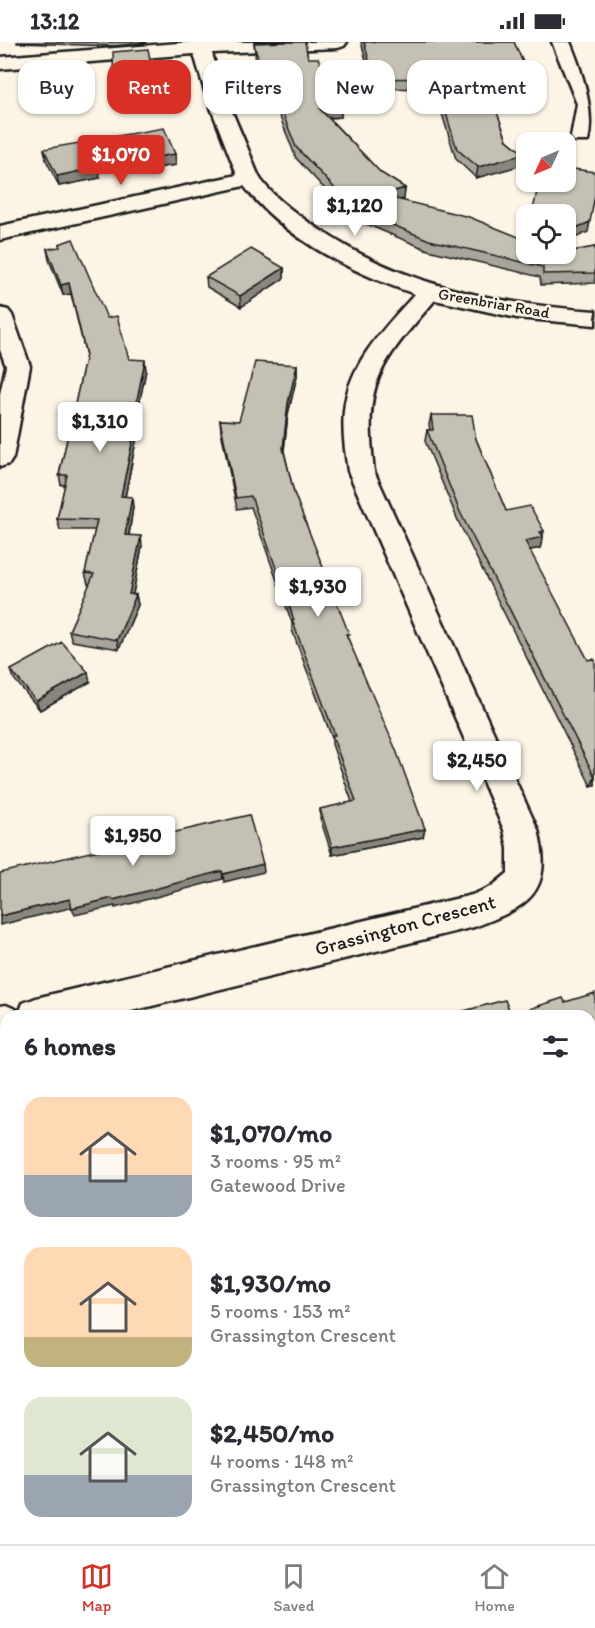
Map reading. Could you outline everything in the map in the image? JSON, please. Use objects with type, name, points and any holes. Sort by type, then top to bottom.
[{"type":"street","points":[[0,63],[201,45],[338,42]]},
{"type":"street","points":[[561,42],[587,104],[581,137]]},
{"type":"street","name":"Greenbriar Road","points":[[201,45],[215,93],[250,178],[278,210],[313,236],[372,271],[429,292],[487,305],[595,318]]},
{"type":"street","points":[[0,232],[250,178]]},
{"type":"street","name":"Grassington Crescent","points":[[61,1010],[474,911],[507,898],[524,880],[528,854],[521,830],[361,471],[356,426],[360,391],[385,344],[429,292]]},
{"type":"street","points":[[0,315],[18,366],[0,458]]},
{"type":"building","points":[[305,42],[308,58],[319,60],[315,60],[315,114],[325,114],[381,173],[405,188],[380,195],[469,217],[516,236],[516,261],[429,240],[335,201],[338,192],[296,147],[283,114],[303,114],[303,60],[259,60],[254,43]]},
{"type":"building","points":[[364,42],[514,42],[522,60],[407,60],[407,78],[395,79],[395,60],[369,60]]},
{"type":"building","points":[[148,49],[150,60],[113,60],[113,52]]},
{"type":"building","points":[[446,114],[498,114],[507,140],[516,147],[516,156],[478,167],[457,149]]},
{"type":"building","points":[[164,128],[175,154],[126,162],[105,138]]},
{"type":"building","points":[[85,142],[99,167],[57,176],[44,149]]},
{"type":"building","points":[[576,169],[595,172],[595,195],[590,222],[576,228],[576,204],[534,204],[537,192],[576,192]]},
{"type":"building","points":[[73,239],[107,318],[117,316],[129,359],[145,360],[135,410],[139,410],[121,496],[132,497],[125,535],[141,536],[129,594],[136,595],[117,640],[69,631],[94,574],[85,573],[97,520],[57,519],[67,475],[59,475],[86,355],[69,283],[61,285],[47,249],[60,247],[59,244]]},
{"type":"building","points":[[595,247],[595,273],[543,274],[543,267],[530,264],[576,264],[576,250]]},
{"type":"building","points":[[251,249],[284,268],[240,296],[206,277]]},
{"type":"building","points":[[255,362],[297,365],[288,403],[283,448],[294,493],[349,634],[346,634],[396,750],[425,829],[332,847],[320,809],[356,801],[251,496],[236,498],[220,420],[239,421]]},
{"type":"building","points":[[431,415],[472,415],[476,439],[506,511],[530,506],[544,531],[540,532],[543,537],[525,541],[588,660],[595,660],[595,777],[460,512],[427,430],[433,430]]},
{"type":"building","points":[[62,642],[88,672],[36,701],[11,670]]},
{"type":"building","points":[[249,815],[263,864],[223,874],[222,871],[113,900],[112,898],[72,908],[70,899],[0,916],[0,873]]},
{"type":"building","points":[[595,993],[595,1010],[526,1010],[563,998],[565,1002]]},
{"type":"building","points":[[505,1000],[509,1010],[468,1010]]}]
